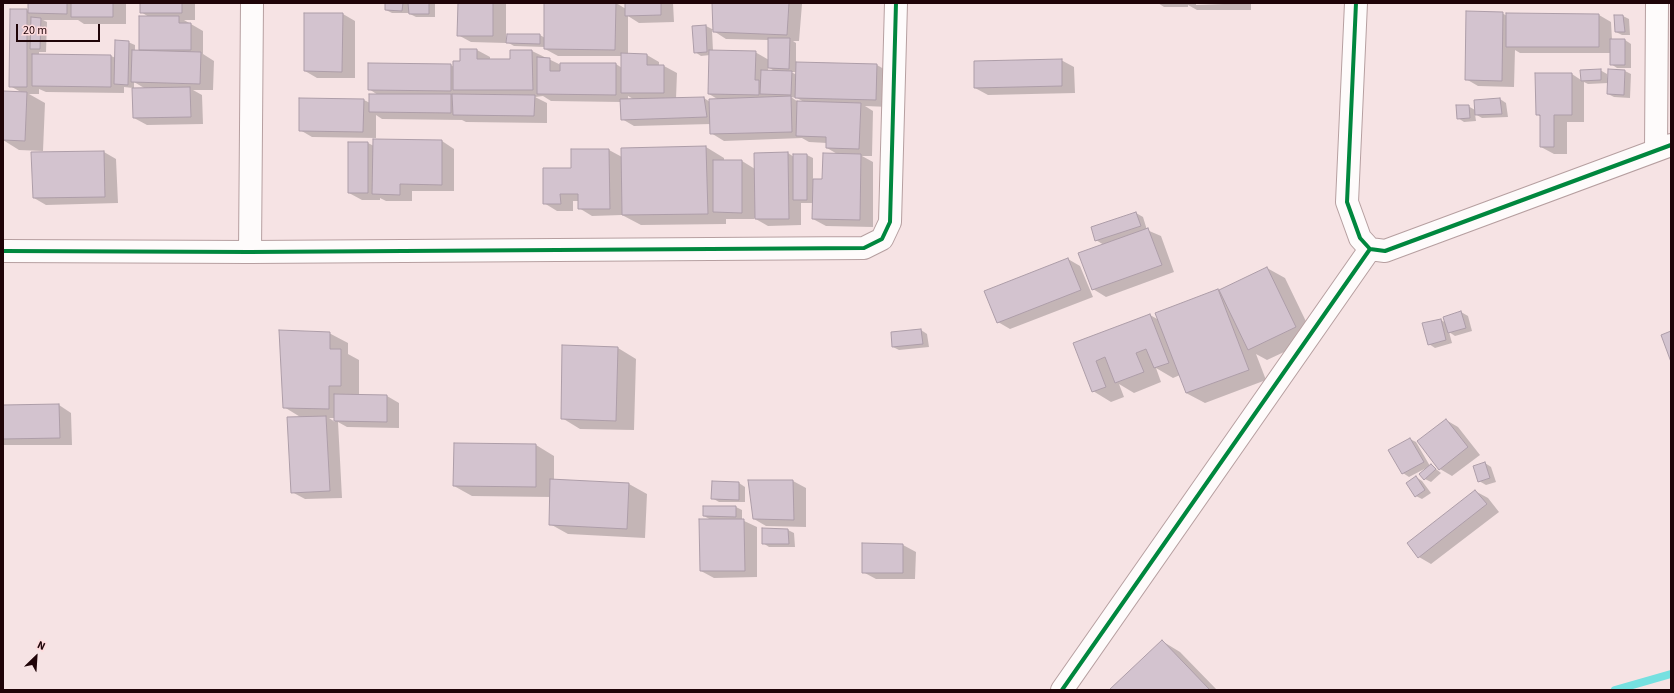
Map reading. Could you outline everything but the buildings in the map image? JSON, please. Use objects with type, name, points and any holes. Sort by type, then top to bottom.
[{"type":"street","points":[[250,252],[252,3]]},
{"type":"street","points":[[3,251],[250,252],[864,248],[882,239],[890,222],[896,3]]},
{"type":"street","points":[[1356,3],[1347,202],[1360,238],[1370,250],[1385,251],[1663,148],[1657,3]]},
{"type":"street","points":[[1062,690],[1370,250]]},
{"type":"waterway","points":[[1615,690],[1671,674]]},
{"type":"cycle path","points":[[3,251],[250,252],[864,248],[882,239],[890,222],[896,3]]},
{"type":"cycle path","points":[[1356,3],[1347,202],[1360,238],[1370,249],[1385,251],[1671,145]]},
{"type":"cycle path","points":[[1062,690],[1370,249]]}]
